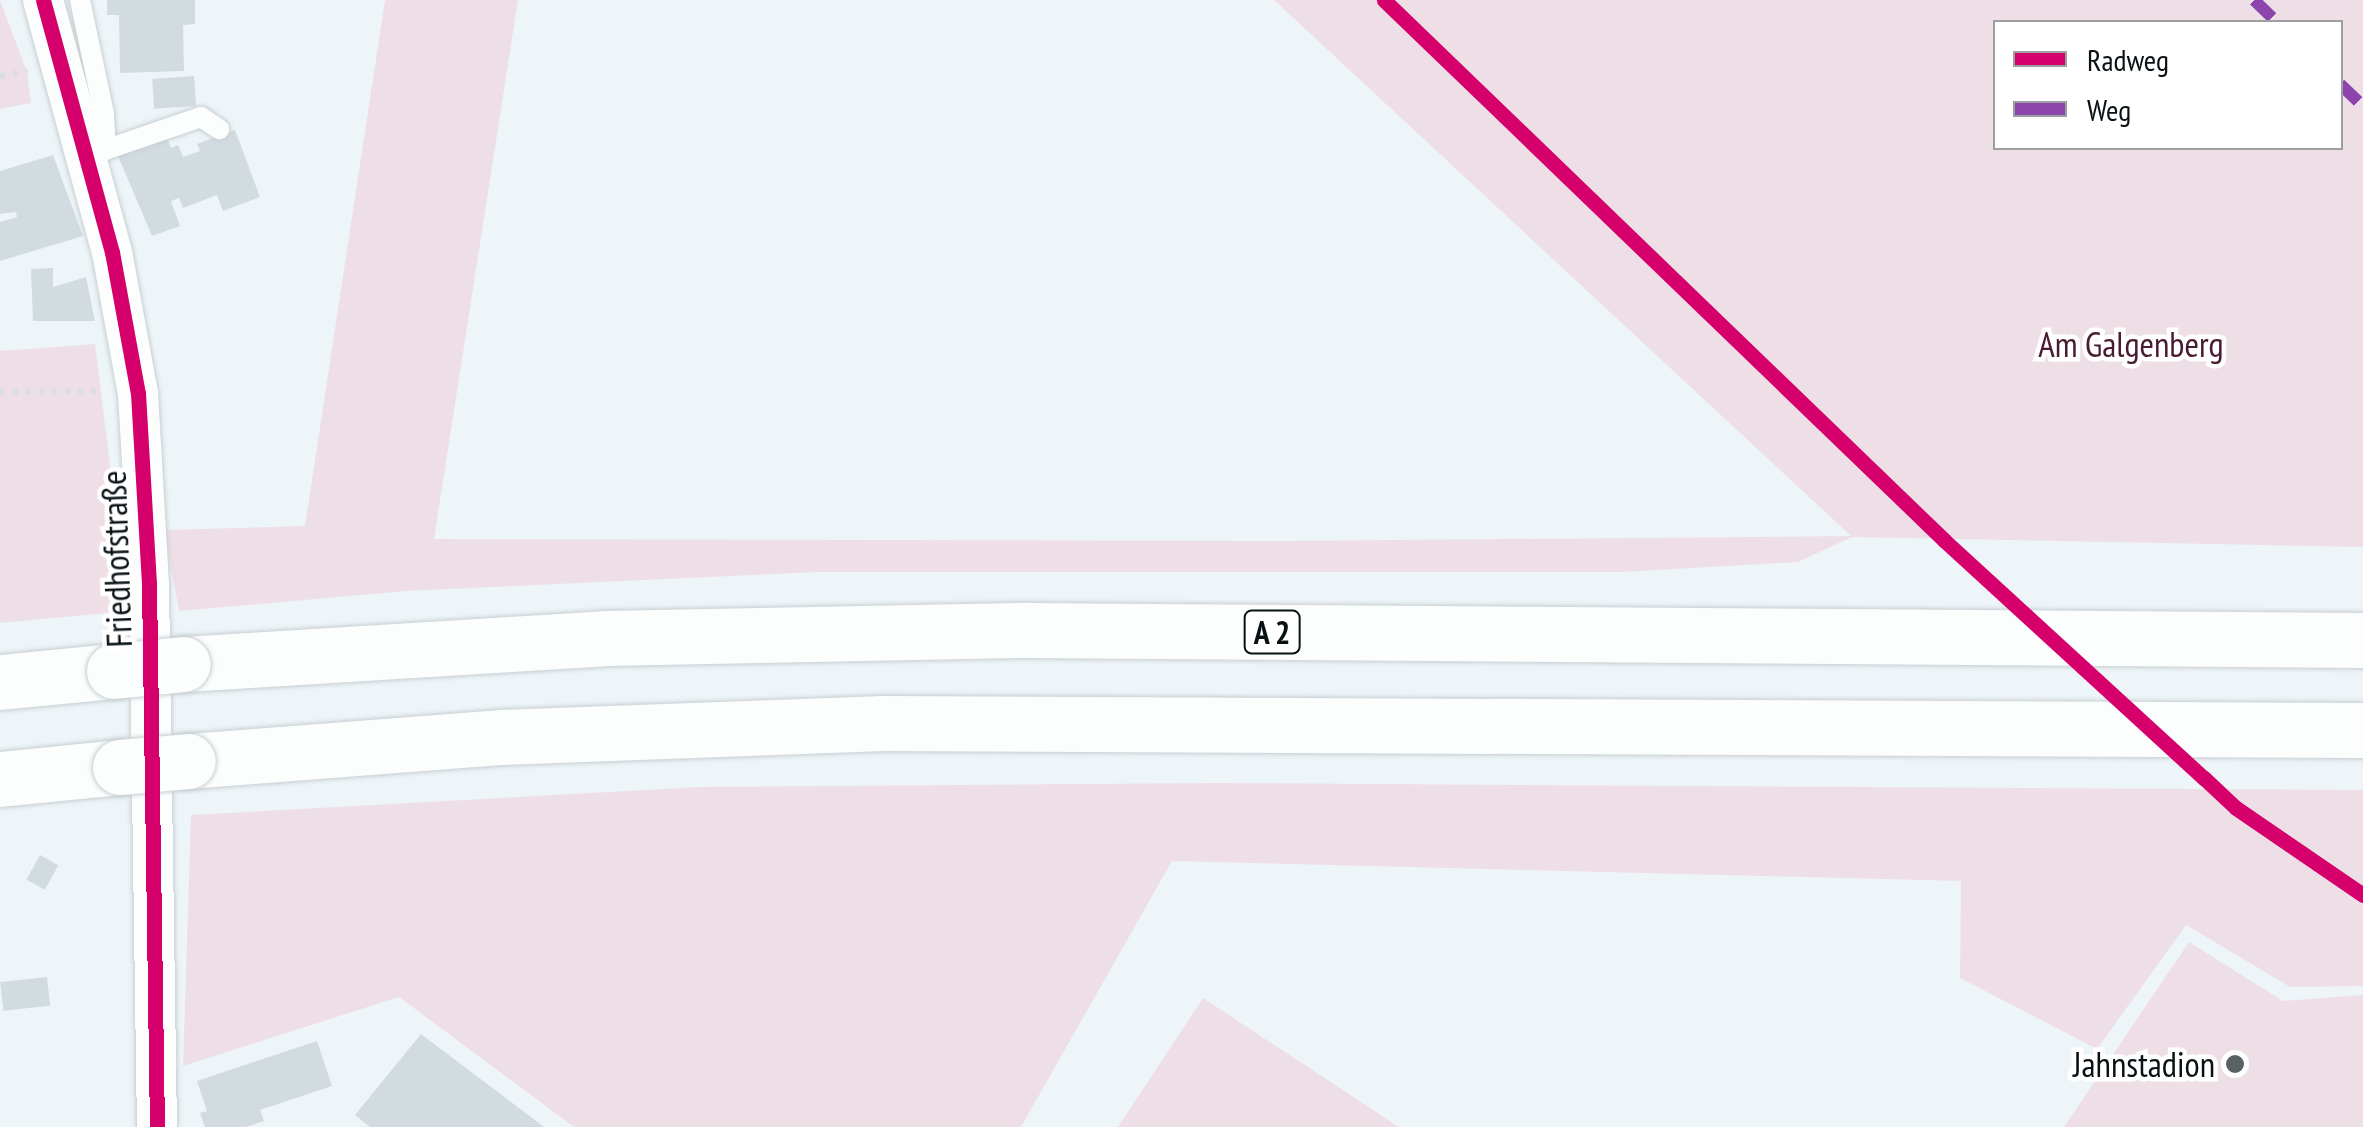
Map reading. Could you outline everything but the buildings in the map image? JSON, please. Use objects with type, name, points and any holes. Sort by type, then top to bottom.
[{"type":"highway","name":"A 2","points":[[0,682],[182,664],[604,638],[1030,630],[2363,640]]},
{"type":"highway","points":[[0,778],[501,738],[884,723],[2363,730]]},
{"type":"street","name":"Friedhofstraße","points":[[43,0],[95,153],[138,393],[149,584],[157,1127]]},
{"type":"lane","points":[[80,0],[104,114],[95,153]]},
{"type":"lane","points":[[95,153],[201,117],[219,129]]},
{"type":"path","points":[[0,392],[138,393]]},
{"type":"green space","points":[[0,0],[27,72],[31,103],[0,109]]},
{"type":"green space","name":"Am Galgenberg","points":[[385,0],[518,0],[434,539],[1284,541],[1851,536],[1274,0],[2363,0],[2363,547],[1852,537],[1798,562],[1621,572],[817,572],[406,591],[179,611],[164,530],[305,526]]},
{"type":"green space","points":[[95,344],[128,611],[0,623],[0,351]]},
{"type":"green space","points":[[1215,783],[2363,790],[2363,986],[2290,987],[2186,925],[2097,1049],[1960,978],[1961,881],[1172,861],[1021,1127],[574,1127],[399,997],[183,1066],[191,815],[700,787]]},
{"type":"green space","name":"Jahnstadion","points":[[2189,942],[2283,1001],[2363,995],[2363,1127],[2064,1127]]},
{"type":"green space","points":[[1203,998],[1399,1127],[1118,1127]]},
{"type":"marked path","points":[[2254,0],[2275,20]]},
{"type":"marked path","points":[[2343,87],[2363,106]]},
{"type":"cycle path","points":[[43,0],[112,252],[138,393],[149,584],[157,1127]]},
{"type":"cycle path","points":[[1384,0],[1945,541],[2236,808],[2363,895]]},
{"type":"place","name":"Jahnstadion","points":[[2235,1064]]}]
